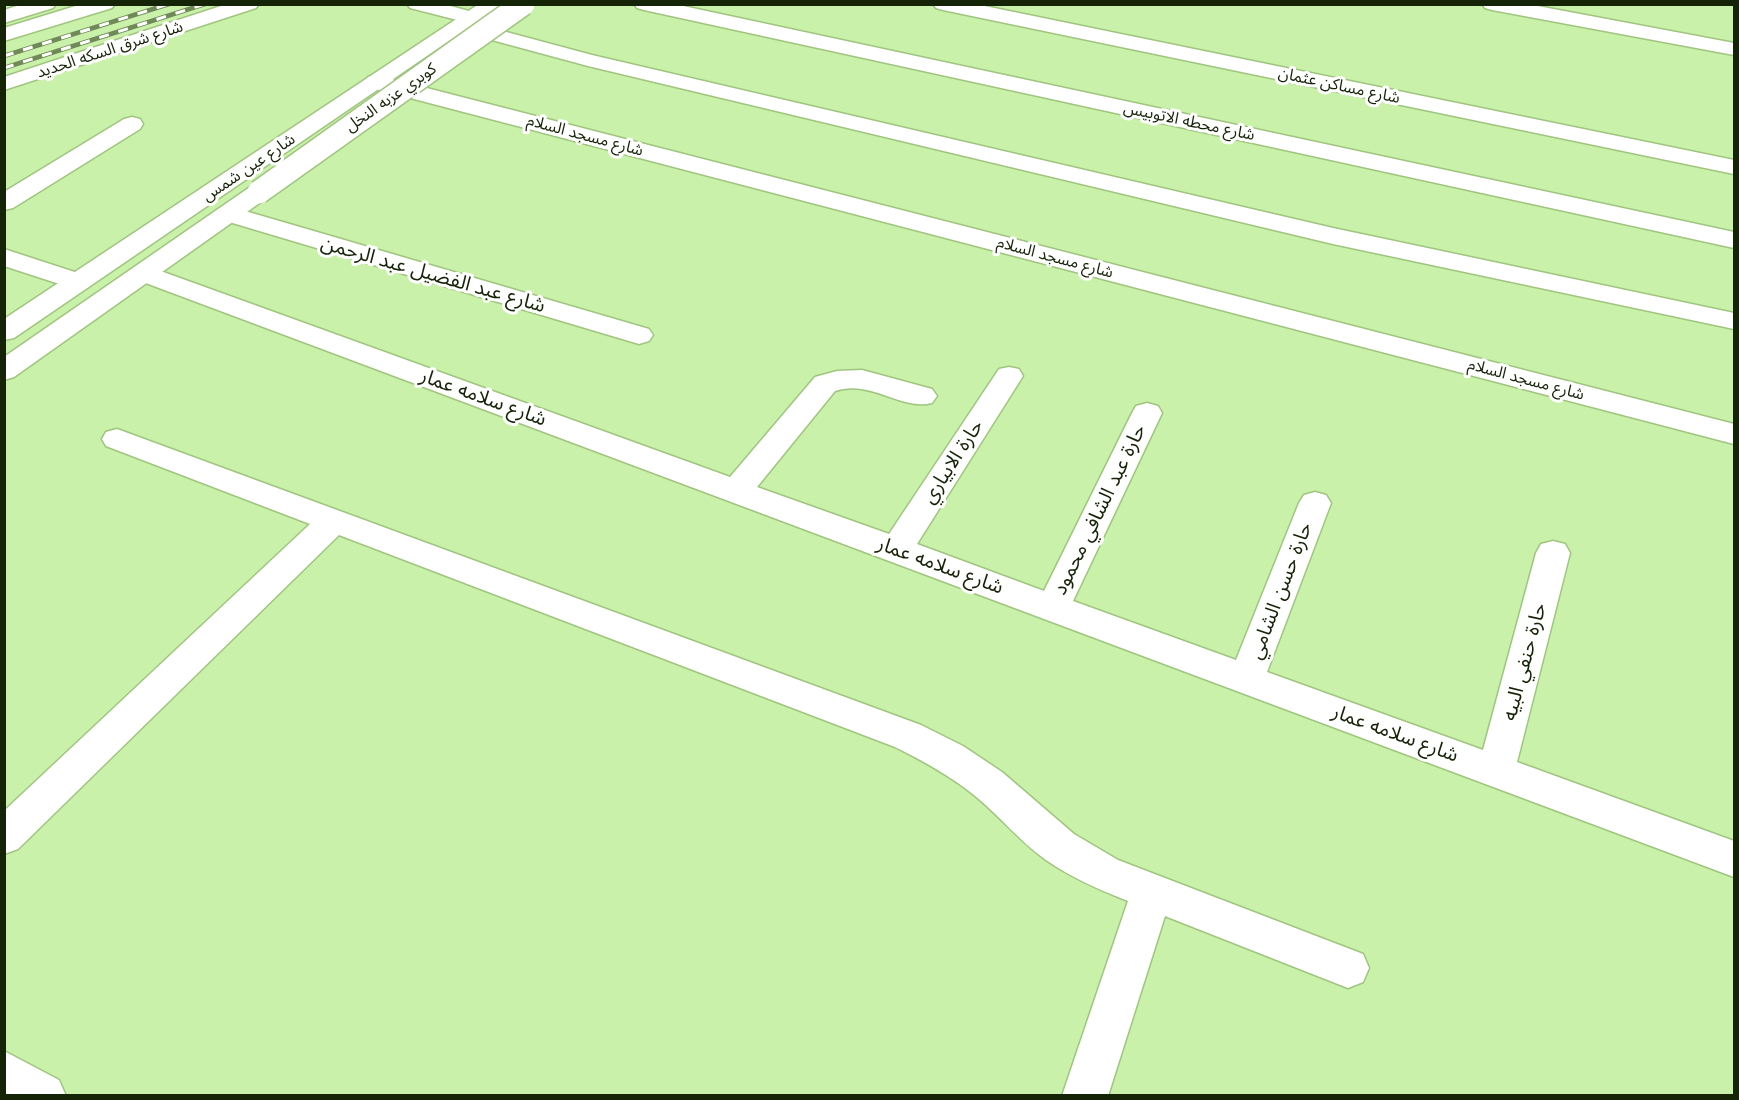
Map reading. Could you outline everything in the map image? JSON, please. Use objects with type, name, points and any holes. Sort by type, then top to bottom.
[{"type":"street","points":[[4,17],[46,4]]},
{"type":"street","points":[[4,35],[105,4]]},
{"type":"street","name":"شارع شرق السكه الحديد","points":[[4,84],[249,4]]},
{"type":"street","points":[[417,4],[588,60],[1333,236],[1734,321]]},
{"type":"street","name":"شارع عين شمس","points":[[4,332],[376,82],[479,25],[493,4]]},
{"type":"street","name":"كوبري عزبه النخل","points":[[259,192],[479,25],[523,4]]},
{"type":"street","name":"شارع محطه الاتوبيس","points":[[644,4],[1734,240]]},
{"type":"street","name":"شارع مساكن عثمان","points":[[943,4],[1734,167]]},
{"type":"street","points":[[1492,4],[1734,49]]},
{"type":"street","name":"شارع مسجد السلام","points":[[376,82],[1734,434]]},
{"type":"street","points":[[4,203],[132,124]]},
{"type":"street","name":"شارع عين شمس","points":[[4,371],[259,192]]},
{"type":"street","name":"شارع عبد الفضيل عبد الرحمن","points":[[228,214],[639,335]]},
{"type":"street","points":[[4,257],[78,282]]},
{"type":"street","name":"شارع سلامه عمار","points":[[144,273],[1734,859]]},
{"type":"street","name":"حارة الابياري","points":[[897,549],[1009,376]]},
{"type":"street","points":[[736,491],[825,384],[837,378],[866,378],[922,396]]},
{"type":"street","name":"حارة عبد الشافي محمود","points":[[1053,608],[1147,413]]},
{"type":"street","points":[[117,439],[908,736],[950,757],[988,784],[1060,847],[1104,873],[1348,968]]},
{"type":"street","name":"حارة حسن الشامي","points":[[1246,679],[1315,503]]},
{"type":"street","points":[[4,837],[335,520]]},
{"type":"street","name":"حارة حنفي البيه","points":[[1496,771],[1553,553]]},
{"type":"street","points":[[1085,1095],[1152,892]]},
{"type":"street","points":[[4,1073],[43,1095]]},
{"type":"railway","points":[[4,56],[169,4]]},
{"type":"railway","points":[[4,68],[205,4]]}]
